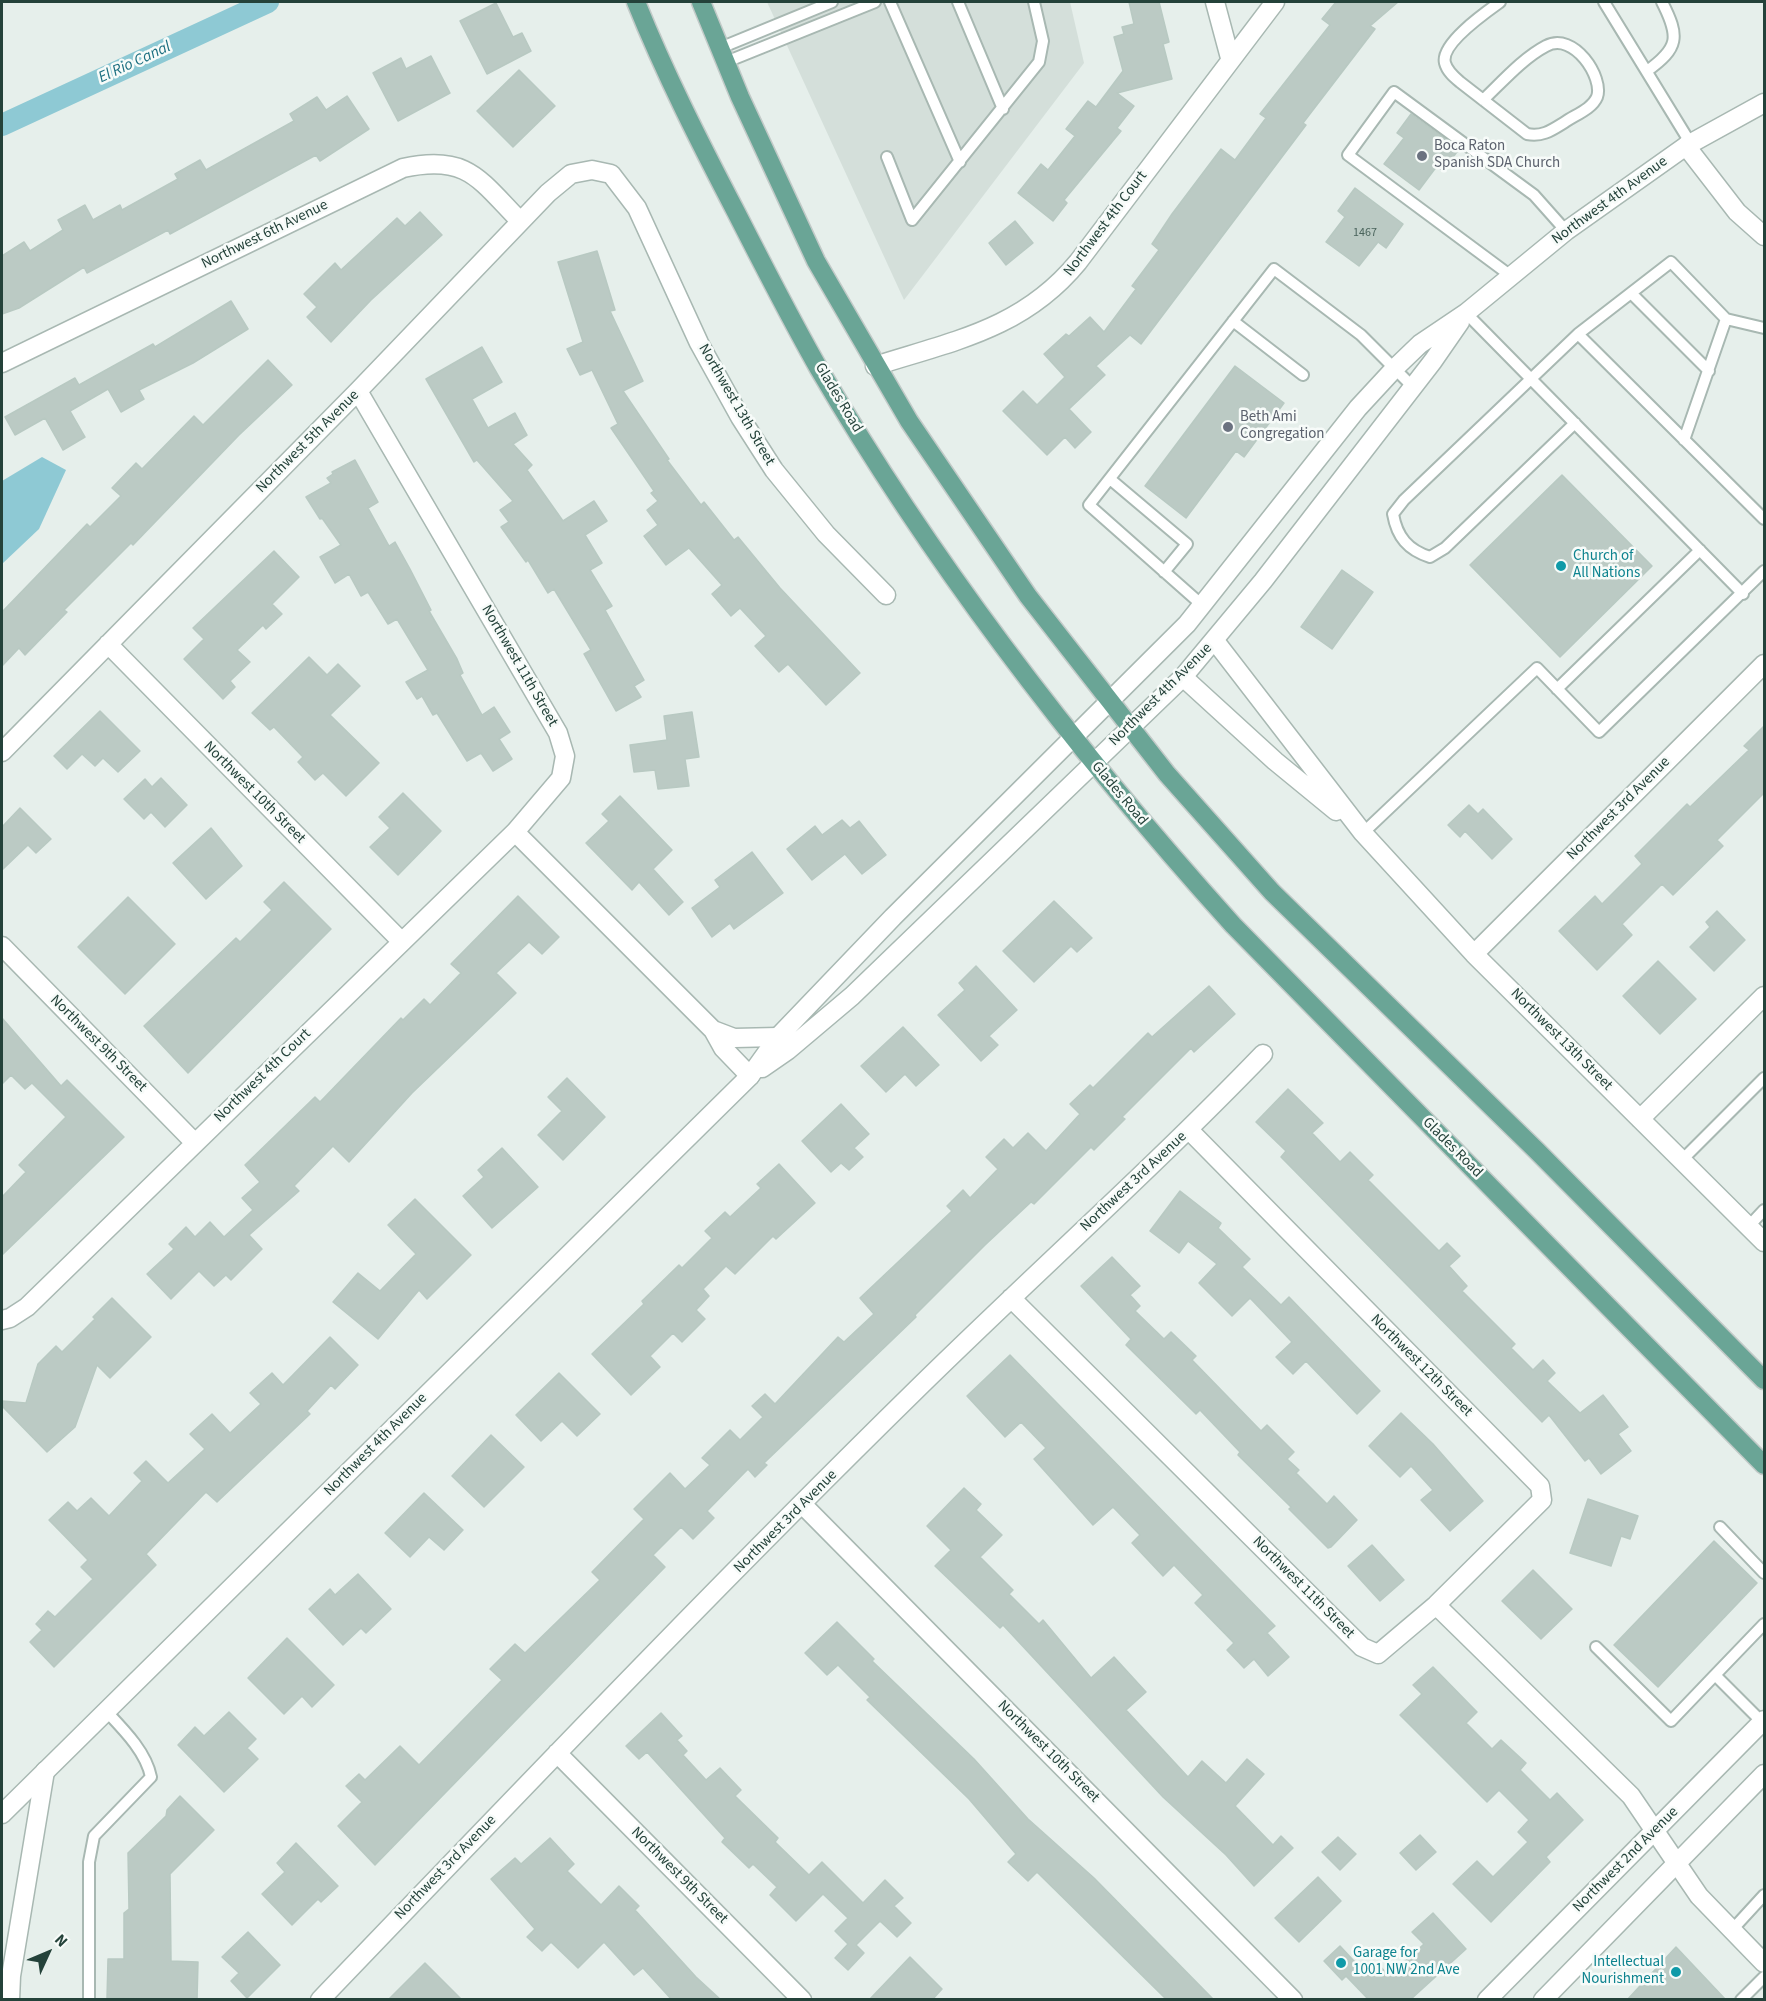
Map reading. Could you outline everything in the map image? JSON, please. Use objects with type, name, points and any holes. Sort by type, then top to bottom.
[{"type":"main road","name":"Glades Road","points":[[636,2],[689,123],[819,368],[924,534],[1074,739],[1163,847],[1233,925],[1764,1465]]},
{"type":"main road","points":[[701,2],[816,261],[875,366],[992,546],[1028,596],[1133,727],[1167,774],[1272,892],[1537,1151],[1764,1380]]},
{"type":"street","points":[[1215,2],[1230,58]]},
{"type":"street","name":"Northwest 4th Court","points":[[875,366],[987,330],[1029,309],[1048,295],[1078,262],[1230,58],[1275,2]]},
{"type":"street","name":"Northwest 4th Avenue","points":[[2,1814],[750,1076],[778,1037],[893,917],[1187,624],[1358,408],[1395,368],[1420,344],[1466,313],[1566,231],[1688,145],[1764,103]]},
{"type":"street","points":[[1688,145],[1737,212],[1764,236]]},
{"type":"street","name":"Northwest 6th Avenue","points":[[2,363],[403,168],[426,163],[455,165],[476,176],[519,221]]},
{"type":"street","name":"Northwest 5th Avenue","points":[[2,752],[358,391],[519,221],[571,174],[592,170],[611,174],[623,190]]},
{"type":"street","name":"Northwest 13th Street","points":[[623,190],[648,230],[699,343],[740,417],[774,470],[826,534],[886,595]]},
{"type":"street","name":"Northwest 4th Avenue","points":[[750,1076],[788,1050],[852,996],[1183,677],[1215,641],[1413,387],[1466,313]]},
{"type":"street","name":"Northwest 11th Street","points":[[358,391],[558,733],[565,756],[561,778],[515,832]]},
{"type":"street","name":"Northwest 13th Street","points":[[1215,641],[1364,833],[1474,954],[1764,1242]]},
{"type":"street","name":"Northwest 10th Street","points":[[108,644],[401,941]]},
{"type":"street","name":"Northwest 3rd Avenue","points":[[1474,954],[1764,663]]},
{"type":"street","name":"Northwest 13th Street","points":[[1183,677],[1275,761],[1364,833]]},
{"type":"street","points":[[515,832],[713,1030],[723,1048],[750,1076]]},
{"type":"street","name":"Northwest 4th Court","points":[[6,1319],[27,1307],[515,832]]},
{"type":"street","name":"Northwest 9th Street","points":[[2,946],[195,1143]]},
{"type":"street","points":[[1640,1119],[1764,996]]},
{"type":"street","points":[[713,1030],[734,1038],[778,1037]]},
{"type":"street","name":"Northwest 3rd Avenue","points":[[320,2000],[557,1753],[803,1505],[1011,1298],[1189,1130],[1263,1054]]},
{"type":"street","name":"Northwest 12th Street","points":[[1189,1130],[1540,1486],[1542,1500],[1436,1605]]},
{"type":"street","name":"Northwest 11th Street","points":[[1011,1298],[1362,1647],[1378,1654],[1436,1605]]},
{"type":"street","name":"Northwest 10th Street","points":[[803,1505],[1293,2000]]},
{"type":"street","points":[[1436,1605],[1631,1796],[1699,1896],[1764,1963]]},
{"type":"street","name":"Northwest 2nd Avenue","points":[[1487,2000],[1763,1721]]},
{"type":"street","name":"Northwest 9th Street","points":[[557,1753],[802,2000]]},
{"type":"street","points":[[10,2000],[11,1976],[45,1771]]},
{"type":"street","points":[[1543,2000],[1764,1774]]},
{"type":"lane","points":[[723,55],[832,2]]},
{"type":"lane","points":[[723,55],[875,2]]},
{"type":"lane","points":[[890,2],[960,162]]},
{"type":"lane","points":[[958,2],[1003,109]]},
{"type":"lane","points":[[887,157],[912,220],[1039,62],[1043,41],[1034,2]]},
{"type":"lane","points":[[1484,100],[1541,50],[1556,43],[1576,47],[1599,88],[1592,105],[1543,135],[1527,134],[1484,100],[1450,72],[1445,63],[1445,54],[1471,24],[1500,2]]},
{"type":"lane","points":[[1604,2],[1647,71],[1688,145]]},
{"type":"lane","points":[[1647,71],[1673,49],[1673,27],[1662,2]]},
{"type":"lane","points":[[1510,276],[1348,154],[1394,92],[1534,195],[1566,231]]},
{"type":"lane","points":[[1575,423],[1444,548],[1430,556],[1417,552],[1405,543],[1396,531],[1393,514],[1404,500],[1578,334],[1671,262],[1726,319],[1764,328]]},
{"type":"lane","points":[[1202,605],[1089,505],[1274,269],[1361,334],[1413,387]]},
{"type":"lane","points":[[1631,293],[1708,371]]},
{"type":"lane","points":[[1466,313],[1743,594]]},
{"type":"lane","points":[[1684,440],[1726,319]]},
{"type":"lane","points":[[1233,321],[1303,375]]},
{"type":"lane","points":[[1578,334],[1764,519]]},
{"type":"lane","points":[[1110,479],[1187,544],[1164,572]]},
{"type":"lane","points":[[1557,689],[1700,550]]},
{"type":"lane","points":[[1364,833],[1536,668],[1599,732],[1764,571]]},
{"type":"lane","points":[[1682,1160],[1764,1078]]},
{"type":"lane","points":[[1749,1226],[1764,1210]]},
{"type":"lane","points":[[1720,1527],[1764,1573]]},
{"type":"lane","points":[[1596,1647],[1671,1721],[1764,1624]]},
{"type":"lane","points":[[1715,1675],[1763,1721]]},
{"type":"lane","points":[[89,2000],[89,1862],[94,1836],[151,1777],[149,1765],[106,1711]]},
{"type":"lane","points":[[1732,1930],[1764,1895]]},
{"type":"lane","points":[[1741,2000],[1764,1977]]},
{"type":"shaded area","points":[[767,2],[1070,2],[1084,63],[904,300]]},
{"type":"water","points":[[42,457],[66,470],[39,529],[2,564],[2,481]]},
{"type":"building","points":[[1129,2],[1159,2],[1169,42],[1163,44],[1172,79],[1117,93],[1134,106],[1117,128],[1121,131],[1064,200],[1067,203],[1053,221],[1018,193],[1041,164],[1048,170],[1075,136],[1066,129],[1088,101],[1096,107],[1123,71],[1114,37],[1124,34],[1122,27],[1134,24]]},
{"type":"building","points":[[1336,2],[1398,2],[1370,26],[1375,29],[1303,123],[1306,125],[1141,344],[1130,335],[1096,366],[1105,375],[1069,409],[1091,432],[1075,448],[1065,437],[1047,455],[1003,411],[1023,391],[1037,405],[1065,377],[1044,354],[1066,334],[1069,336],[1090,317],[1104,332],[1136,289],[1132,286],[1159,250],[1152,244],[1172,214],[1221,149],[1235,160],[1266,118],[1260,114],[1330,25],[1322,19]]},
{"type":"building","points":[[496,3],[513,37],[522,33],[531,51],[487,74],[460,21]]},
{"type":"building","points":[[431,56],[450,93],[398,121],[373,73],[401,58],[406,69]]},
{"type":"building","points":[[519,70],[555,106],[513,147],[477,111]]},
{"type":"building","points":[[347,96],[369,129],[320,161],[316,155],[170,234],[168,230],[87,273],[84,267],[19,308],[2,314],[2,256],[24,242],[30,251],[63,230],[58,220],[85,205],[93,220],[120,205],[122,210],[178,179],[175,174],[200,160],[206,170],[294,121],[290,114],[317,97],[326,110]]},
{"type":"building","name":"Boca Raton Spanish SDA Church","points":[[1411,114],[1459,149],[1443,171],[1437,166],[1419,190],[1384,164],[1404,138],[1397,133]]},
{"type":"building","points":[[1355,188],[1403,224],[1386,248],[1378,242],[1359,266],[1326,242],[1345,217],[1338,211]]},
{"type":"building","points":[[420,212],[442,235],[371,300],[331,342],[307,317],[317,307],[304,294],[335,263],[341,270],[397,218],[405,226]]},
{"type":"building","points":[[1015,221],[1033,243],[1006,265],[989,243]]},
{"type":"building","points":[[597,251],[615,310],[610,311],[643,381],[623,391],[669,459],[667,460],[701,505],[704,502],[734,540],[738,537],[780,588],[860,673],[826,705],[788,664],[779,672],[755,646],[766,636],[740,608],[731,616],[712,594],[722,585],[689,548],[666,565],[644,536],[658,525],[647,510],[658,501],[651,493],[654,491],[611,428],[618,424],[592,370],[580,375],[567,349],[583,342],[558,262]]},
{"type":"building","points":[[231,301],[248,329],[193,363],[139,390],[144,399],[121,412],[108,389],[70,411],[85,437],[63,450],[45,418],[15,435],[5,417],[75,378],[79,385],[153,344],[155,347]]},
{"type":"building","points":[[482,347],[502,382],[472,399],[488,428],[515,413],[527,435],[513,444],[532,465],[527,470],[563,521],[594,501],[607,521],[585,535],[602,563],[590,570],[612,606],[605,610],[644,680],[634,686],[641,697],[616,711],[584,654],[591,650],[554,589],[548,593],[528,560],[526,562],[501,527],[509,522],[500,510],[513,501],[477,460],[474,462],[426,379]]},
{"type":"building","points":[[268,360],[292,385],[239,435],[133,545],[131,543],[64,610],[67,612],[25,655],[19,648],[2,666],[2,612],[87,524],[90,527],[121,496],[112,488],[136,463],[142,469],[194,416],[203,425]]},
{"type":"building","name":"Beth Ami Congregation","points":[[1235,366],[1284,403],[1244,457],[1236,451],[1186,518],[1145,486]]},
{"type":"building","points":[[355,460],[378,502],[368,508],[389,546],[395,542],[410,569],[431,610],[429,611],[457,659],[463,673],[460,675],[482,715],[494,707],[510,732],[499,739],[512,759],[493,771],[481,753],[467,761],[437,713],[433,715],[422,696],[417,699],[406,682],[428,670],[397,619],[388,624],[368,592],[361,596],[349,574],[335,583],[320,557],[341,545],[306,497],[331,483],[327,478],[333,474],[332,472]]},
{"type":"building","name":"Church of All Nations","points":[[1562,475],[1652,566],[1560,657],[1470,565]]},
{"type":"building","points":[[274,551],[299,577],[272,604],[282,614],[266,629],[263,625],[237,650],[250,662],[230,681],[235,687],[223,699],[184,659],[204,639],[193,628]]},
{"type":"building","points":[[1342,570],[1373,592],[1332,649],[1301,627]]},
{"type":"building","points":[[309,657],[327,675],[338,664],[360,686],[330,715],[379,763],[346,796],[323,773],[315,780],[298,762],[303,757],[274,727],[270,730],[252,713]]},
{"type":"building","points":[[100,711],[140,751],[118,772],[103,758],[95,766],[82,754],[67,769],[54,756]]},
{"type":"building","points":[[692,712],[699,757],[685,759],[689,786],[658,789],[655,770],[634,772],[630,745],[667,740],[664,716]]},
{"type":"building","points":[[1764,726],[1764,793],[1717,840],[1723,846],[1673,895],[1662,884],[1622,924],[1632,935],[1597,970],[1559,931],[1595,896],[1602,904],[1642,864],[1635,856],[1687,804],[1690,807],[1749,750],[1744,746]]},
{"type":"building","points":[[161,778],[187,805],[165,827],[151,812],[144,819],[124,799],[145,779],[152,787]]},
{"type":"building","points":[[403,793],[441,831],[398,875],[370,847],[390,828],[379,817]]},
{"type":"building","points":[[620,796],[672,850],[653,869],[683,902],[669,915],[639,882],[632,890],[586,843],[609,821],[602,814]]},
{"type":"building","points":[[1469,805],[1478,814],[1483,809],[1512,839],[1492,859],[1465,831],[1460,837],[1448,825]]},
{"type":"building","points":[[20,808],[51,839],[36,853],[28,845],[2,870],[2,827]]},
{"type":"building","points":[[842,820],[850,828],[859,821],[886,855],[862,874],[845,854],[812,880],[787,849],[815,826],[822,835]]},
{"type":"building","points":[[211,828],[242,866],[206,899],[173,863]]},
{"type":"building","points":[[752,852],[783,893],[734,929],[730,923],[712,937],[692,908],[720,887],[715,880]]},
{"type":"building","points":[[284,882],[331,929],[188,1073],[144,1026],[236,938],[240,942],[272,910],[264,902]]},
{"type":"building","points":[[518,896],[559,937],[542,954],[529,942],[496,973],[516,993],[412,1093],[349,1162],[333,1146],[294,1186],[299,1191],[249,1235],[262,1249],[231,1280],[226,1275],[214,1286],[199,1271],[171,1299],[147,1274],[174,1249],[169,1244],[186,1227],[195,1237],[210,1222],[224,1237],[253,1210],[242,1198],[260,1182],[245,1165],[315,1097],[320,1102],[401,1018],[403,1020],[424,999],[430,1005],[461,973],[451,964]]},
{"type":"building","points":[[128,897],[175,944],[125,994],[78,947]]},
{"type":"building","points":[[1054,901],[1092,938],[1077,952],[1071,946],[1034,982],[1003,951]]},
{"type":"building","points":[[1717,911],[1745,940],[1714,971],[1690,947],[1710,927],[1706,922]]},
{"type":"building","points":[[1658,961],[1696,999],[1660,1034],[1623,996]]},
{"type":"building","points":[[976,966],[1017,1010],[989,1036],[998,1045],[981,1061],[938,1015],[965,990],[959,983]]},
{"type":"building","points":[[1209,986],[1235,1014],[1194,1052],[1191,1048],[1122,1117],[1125,1119],[1094,1150],[1091,1147],[1034,1204],[1031,1202],[985,1245],[915,1315],[916,1317],[764,1463],[767,1465],[755,1477],[748,1469],[707,1511],[714,1518],[693,1539],[681,1527],[653,1555],[665,1567],[375,1865],[338,1826],[362,1802],[346,1786],[359,1774],[365,1780],[400,1746],[419,1765],[502,1680],[490,1669],[515,1644],[525,1653],[600,1580],[592,1572],[644,1519],[634,1509],[670,1473],[685,1489],[710,1465],[702,1458],[730,1430],[740,1440],[763,1417],[752,1406],[765,1394],[775,1404],[838,1337],[844,1342],[874,1314],[860,1298],[952,1211],[947,1206],[963,1190],[970,1198],[998,1169],[986,1157],[1004,1139],[1013,1148],[1028,1133],[1046,1151],[1080,1114],[1070,1104],[1090,1085],[1093,1088],[1148,1033],[1152,1037]]},
{"type":"building","points":[[2,1018],[61,1086],[67,1080],[124,1137],[2,1255],[2,1197],[26,1172],[19,1165],[66,1117],[32,1083],[25,1089],[11,1075],[2,1084]]},
{"type":"building","points":[[903,1027],[939,1065],[916,1086],[905,1074],[886,1092],[861,1066]]},
{"type":"building","points":[[567,1078],[605,1117],[563,1160],[538,1135],[562,1111],[548,1097]]},
{"type":"building","points":[[1288,1089],[1323,1123],[1312,1133],[1340,1162],[1350,1152],[1373,1175],[1368,1180],[1439,1251],[1447,1243],[1460,1256],[1449,1266],[1467,1286],[1462,1291],[1515,1344],[1511,1348],[1533,1370],[1543,1360],[1555,1373],[1547,1381],[1580,1413],[1603,1395],[1628,1427],[1618,1434],[1631,1451],[1601,1474],[1589,1458],[1585,1461],[1549,1415],[1542,1422],[1281,1157],[1286,1151],[1256,1122]]},
{"type":"building","points":[[841,1104],[869,1134],[854,1148],[863,1157],[849,1170],[841,1163],[831,1172],[802,1141]]},
{"type":"building","points":[[502,1148],[538,1187],[492,1228],[463,1196],[484,1177],[478,1170]]},
{"type":"building","points":[[779,1164],[815,1203],[776,1239],[773,1236],[735,1274],[726,1266],[703,1289],[709,1296],[696,1310],[705,1319],[682,1342],[673,1333],[650,1356],[660,1367],[631,1395],[592,1354],[644,1304],[642,1301],[679,1265],[682,1268],[712,1238],[705,1231],[725,1212],[730,1217],[761,1188],[757,1184]]},
{"type":"building","points":[[1180,1191],[1221,1223],[1218,1228],[1250,1259],[1242,1267],[1281,1305],[1289,1297],[1380,1391],[1357,1414],[1306,1361],[1293,1374],[1276,1357],[1292,1342],[1250,1298],[1232,1316],[1199,1283],[1217,1264],[1188,1241],[1179,1253],[1150,1231]]},
{"type":"building","points":[[415,1199],[471,1255],[427,1299],[419,1290],[378,1339],[333,1302],[358,1273],[380,1291],[416,1254],[388,1225]]},
{"type":"building","points":[[1112,1257],[1140,1286],[1130,1295],[1140,1306],[1135,1311],[1164,1339],[1171,1332],[1196,1356],[1192,1360],[1261,1431],[1267,1425],[1294,1452],[1287,1459],[1299,1470],[1296,1473],[1327,1504],[1334,1496],[1357,1520],[1331,1547],[1328,1548],[1289,1509],[1291,1507],[1238,1455],[1240,1452],[1200,1410],[1196,1414],[1126,1345],[1131,1339],[1081,1286]]},
{"type":"building","points":[[112,1298],[151,1337],[110,1378],[97,1365],[75,1427],[47,1452],[2,1406],[2,1401],[26,1403],[38,1364],[56,1346],[62,1352]]},
{"type":"building","points":[[330,1337],[358,1365],[335,1389],[331,1385],[307,1411],[310,1414],[217,1502],[206,1492],[146,1554],[156,1565],[54,1667],[30,1642],[42,1630],[36,1624],[48,1611],[55,1617],[93,1579],[81,1567],[88,1560],[49,1520],[68,1502],[77,1511],[91,1498],[109,1516],[142,1481],[134,1473],[146,1461],[168,1483],[205,1449],[190,1434],[212,1414],[230,1433],[261,1404],[250,1393],[272,1373],[283,1385]]},
{"type":"building","points":[[1010,1355],[1275,1626],[1267,1633],[1289,1657],[1268,1676],[1254,1659],[1244,1668],[1227,1650],[1234,1643],[1195,1603],[1203,1595],[1174,1565],[1163,1576],[1132,1543],[1140,1535],[1113,1507],[1093,1525],[1034,1459],[1046,1448],[1021,1422],[1005,1437],[967,1396]]},
{"type":"building","points":[[559,1373],[600,1414],[577,1436],[562,1421],[541,1441],[516,1415]]},
{"type":"building","points":[[1401,1413],[1433,1444],[1483,1501],[1450,1531],[1421,1500],[1433,1490],[1411,1466],[1400,1477],[1369,1446]]},
{"type":"building","points":[[491,1435],[524,1467],[484,1507],[452,1476]]},
{"type":"building","points":[[964,1488],[981,1504],[976,1510],[1002,1535],[980,1557],[1013,1590],[1009,1594],[1039,1624],[1043,1620],[1091,1678],[1114,1657],[1146,1692],[1126,1710],[1188,1777],[1202,1761],[1226,1783],[1247,1759],[1264,1774],[1235,1806],[1273,1845],[1281,1836],[1293,1848],[1254,1886],[1226,1855],[1163,1797],[1003,1625],[1000,1628],[935,1566],[951,1550],[927,1526]]},
{"type":"building","points":[[424,1493],[463,1530],[444,1550],[429,1537],[410,1557],[385,1533]]},
{"type":"building","points":[[1588,1499],[1638,1516],[1630,1539],[1621,1536],[1611,1566],[1570,1553]]},
{"type":"building","points":[[1714,1541],[1757,1583],[1658,1687],[1614,1645]]},
{"type":"building","points":[[1372,1545],[1404,1580],[1380,1601],[1348,1566]]},
{"type":"building","points":[[1533,1570],[1572,1609],[1541,1639],[1502,1601]]},
{"type":"building","points":[[358,1574],[391,1609],[366,1633],[361,1628],[343,1645],[309,1609],[330,1589],[335,1595]]},
{"type":"building","points":[[837,1622],[874,1659],[872,1661],[974,1759],[1028,1819],[1094,1878],[1214,2000],[1167,2000],[1037,1872],[1028,1881],[1008,1862],[1016,1854],[969,1799],[867,1700],[870,1697],[838,1665],[827,1675],[805,1653]]},
{"type":"building","points":[[287,1638],[334,1685],[312,1707],[302,1696],[284,1714],[248,1678]]},
{"type":"building","points":[[1433,1667],[1477,1712],[1466,1723],[1492,1749],[1501,1740],[1526,1763],[1520,1770],[1550,1800],[1557,1793],[1583,1820],[1546,1857],[1550,1862],[1491,1922],[1453,1884],[1477,1861],[1493,1877],[1528,1842],[1518,1832],[1529,1820],[1499,1790],[1487,1802],[1400,1715],[1422,1694],[1413,1685]]},
{"type":"building","points":[[229,1712],[256,1739],[247,1748],[258,1759],[224,1792],[178,1745],[195,1727],[204,1736]]},
{"type":"building","points":[[661,1713],[682,1736],[677,1740],[687,1751],[683,1755],[706,1780],[720,1768],[741,1790],[735,1796],[778,1838],[775,1842],[809,1875],[822,1862],[863,1903],[885,1880],[903,1898],[894,1906],[911,1923],[897,1937],[880,1921],[856,1945],[864,1953],[848,1970],[835,1958],[848,1944],[835,1931],[848,1918],[823,1894],[796,1921],[770,1895],[777,1887],[753,1864],[749,1868],[722,1842],[725,1838],[647,1752],[639,1759],[626,1746]]},
{"type":"building","points":[[180,1796],[214,1830],[170,1874],[171,1961],[198,1962],[197,2000],[107,1998],[108,1959],[124,1959],[124,1913],[129,1909],[128,1853],[166,1816],[167,1810]]},
{"type":"building","points":[[1420,1835],[1436,1852],[1416,1870],[1400,1853]]},
{"type":"building","points":[[1338,1837],[1356,1854],[1340,1870],[1322,1852]]},
{"type":"building","points":[[550,1838],[574,1864],[567,1871],[601,1905],[619,1886],[639,1906],[635,1910],[696,1977],[721,2000],[672,2000],[643,1968],[634,1975],[604,1942],[578,1968],[551,1942],[542,1951],[527,1937],[535,1929],[491,1879],[515,1858],[521,1864]]},
{"type":"building","points":[[296,1843],[338,1886],[321,1902],[318,1899],[292,1925],[262,1894],[285,1872],[277,1863]]},
{"type":"building","points":[[1318,1877],[1341,1901],[1299,1942],[1275,1918]]},
{"type":"building","points":[[1433,1913],[1466,1949],[1410,2000],[1369,2000],[1346,1976],[1342,1980],[1324,1961],[1340,1946],[1367,1975],[1378,1964],[1389,1976],[1424,1944],[1412,1932]]},
{"type":"building","points":[[248,1932],[280,1965],[247,1998],[231,1981],[239,1973],[222,1957]]},
{"type":"building","name":"Intellectual Nourishment","points":[[1676,1947],[1726,2000],[1627,2000]]},
{"type":"building","points":[[910,1957],[942,1989],[932,2000],[869,2000]]},
{"type":"building","points":[[425,1963],[462,2000],[388,2000]]},
{"type":"waterway","name":"El Rio Canal","points":[[2,125],[268,2]]},
{"type":"place","name":"Boca Raton Spanish SDA Church","points":[[1422,156]]},
{"type":"place","name":"Beth Ami Congregation","points":[[1228,427]]},
{"type":"place","name":"Church of All Nations","points":[[1561,566]]},
{"type":"place","name":"Garage for 1001 NW 2nd Ave","points":[[1341,1963]]},
{"type":"place","name":"Intellectual Nourishment","points":[[1676,1972]]}]
